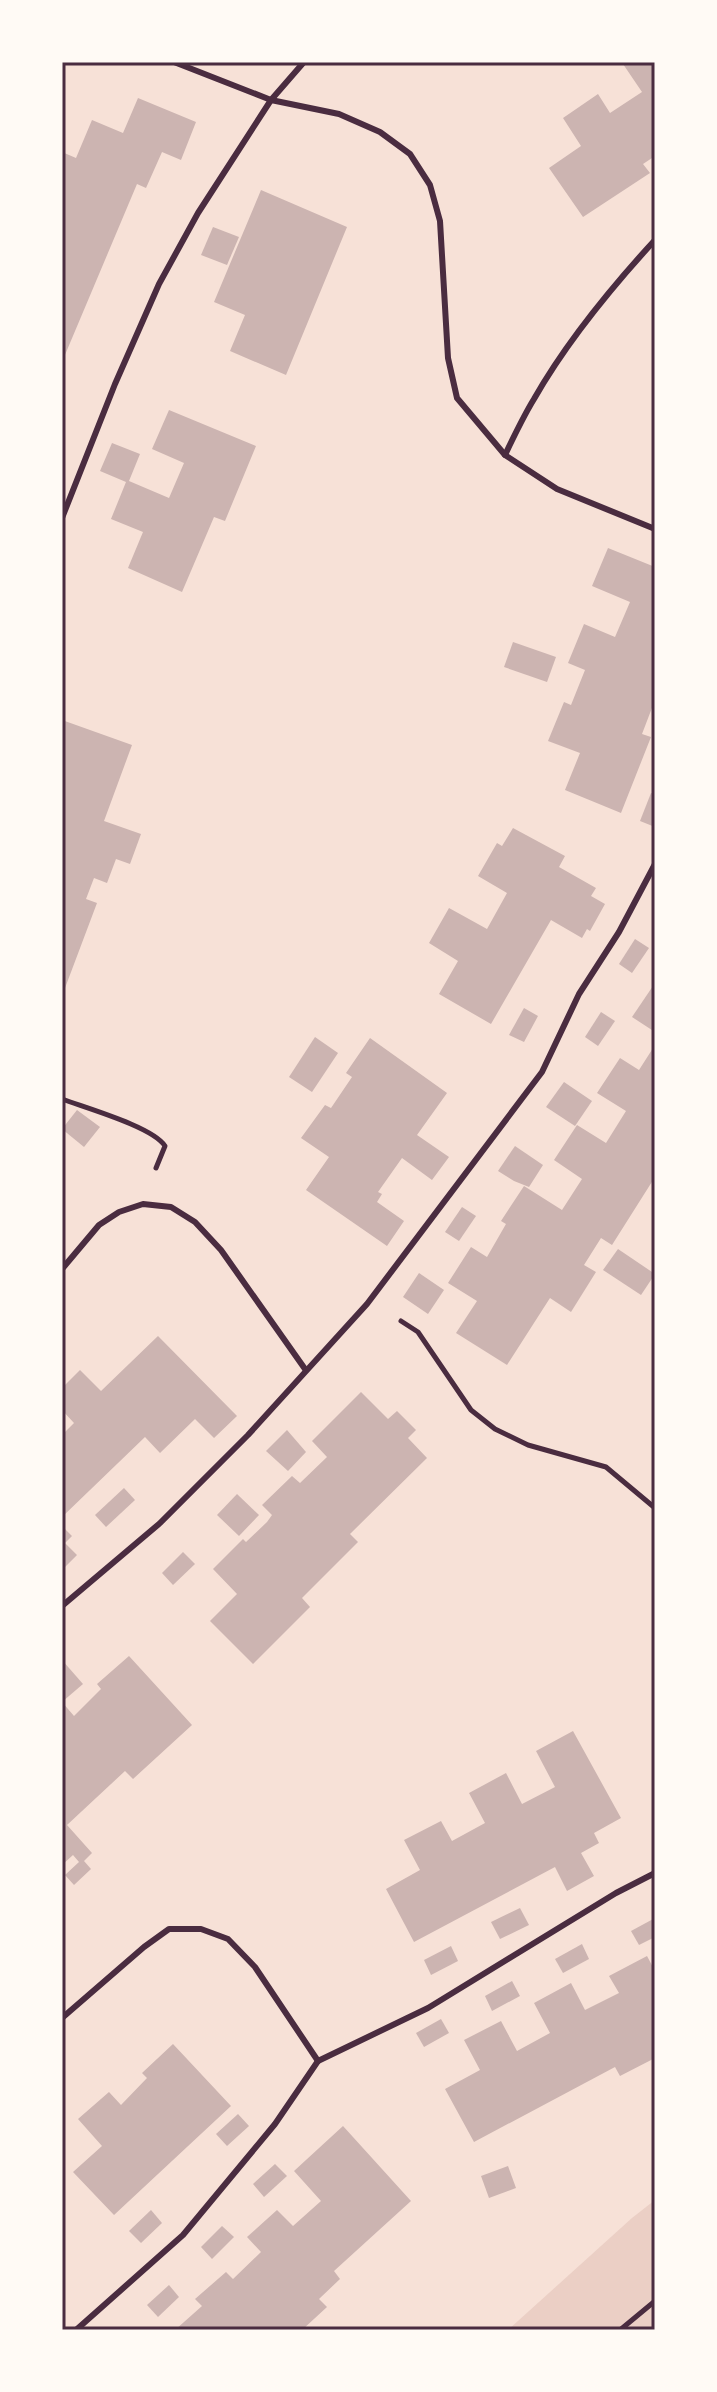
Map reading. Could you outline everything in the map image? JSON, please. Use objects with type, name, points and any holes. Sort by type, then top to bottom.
[{"type":"lane","points":[[174,62],[271,100],[339,114],[380,132],[410,154],[430,185],[440,221],[448,358],[457,398],[505,455],[557,489],[655,529]]},
{"type":"lane","points":[[62,518],[159,284],[198,213],[271,100],[304,62]]},
{"type":"lane","points":[[505,455],[534,398],[570,343],[617,282],[655,240]]},
{"type":"lane","points":[[62,1606],[159,1524],[248,1435],[367,1304],[542,1072],[579,994],[619,932],[655,864]]},
{"type":"lane","points":[[62,1269],[99,1225],[119,1212],[143,1204],[171,1207],[195,1222],[221,1250],[305,1369]]},
{"type":"lane","points":[[76,2330],[183,2235],[275,2124],[318,2061],[428,2008],[616,1893],[655,1873]]},
{"type":"lane","points":[[62,2018],[169,1929],[201,1929],[228,1939],[255,1967],[318,2061]]},
{"type":"path","points":[[62,1099],[119,1120],[163,1142],[163,1156],[154,1172],[153,1205]]},
{"type":"path","points":[[367,1304],[418,1332],[471,1410],[495,1429],[528,1445],[606,1467],[655,1508]]},
{"type":"path","points":[[620,2330],[655,2301]]},
{"type":"shaded area","points":[[655,2200],[655,2330],[508,2330],[632,2218]]},
{"type":"building","points":[[655,62],[655,156],[643,164],[650,173],[583,217],[549,168],[581,146],[563,118],[598,94],[610,113],[642,92],[623,64]]},
{"type":"building","points":[[138,98],[196,122],[181,160],[162,152],[146,188],[137,184],[62,362],[62,152],[76,158],[92,120],[123,133]]},
{"type":"building","points":[[261,190],[347,227],[286,375],[230,351],[245,315],[214,302]]},
{"type":"building","points":[[213,227],[239,237],[227,265],[201,255]]},
{"type":"building","points":[[169,410],[256,446],[225,521],[214,517],[182,592],[128,568],[143,532],[111,519],[126,482],[100,471],[112,443],[140,454],[129,481],[169,498],[184,463],[152,449]]},
{"type":"building","points":[[608,548],[655,567],[655,700],[642,734],[651,737],[621,813],[565,790],[580,753],[548,741],[564,702],[571,705],[585,670],[568,663],[584,624],[615,637],[630,602],[592,586]]},
{"type":"building","points":[[513,642],[556,657],[547,682],[504,667]]},
{"type":"building","points":[[62,720],[132,745],[104,821],[141,834],[130,864],[116,859],[107,883],[94,878],[86,899],[97,903],[62,996]]},
{"type":"building","points":[[651,793],[655,794],[655,827],[640,821]]},
{"type":"building","points":[[513,828],[565,856],[559,867],[596,888],[591,896],[605,904],[590,931],[587,929],[582,938],[551,920],[491,1024],[439,994],[458,961],[429,943],[449,908],[487,929],[507,893],[478,876],[497,843],[502,846]]},
{"type":"building","points":[[635,939],[649,948],[632,973],[619,964]]},
{"type":"building","points":[[655,983],[655,1032],[632,1017]]},
{"type":"building","points":[[524,1008],[538,1016],[524,1042],[509,1035]]},
{"type":"building","points":[[601,1012],[615,1021],[598,1046],[585,1037]]},
{"type":"building","points":[[315,1037],[338,1053],[312,1092],[289,1077]]},
{"type":"building","points":[[370,1038],[447,1093],[417,1135],[449,1157],[432,1180],[402,1158],[378,1192],[382,1194],[377,1202],[404,1221],[387,1246],[306,1190],[329,1157],[301,1138],[325,1105],[331,1108],[352,1077],[346,1073]]},
{"type":"building","points":[[655,1045],[655,1177],[612,1245],[601,1238],[584,1265],[596,1272],[571,1312],[550,1298],[507,1365],[456,1333],[477,1301],[448,1283],[471,1247],[487,1257],[506,1224],[501,1221],[524,1186],[562,1210],[582,1179],[554,1160],[577,1125],[606,1143],[626,1111],[597,1093],[620,1058],[639,1070]]},
{"type":"building","points":[[564,1082],[592,1101],[575,1126],[546,1107]]},
{"type":"building","points":[[77,1110],[100,1127],[84,1147],[62,1129]]},
{"type":"building","points":[[515,1146],[543,1165],[529,1187],[498,1171]]},
{"type":"building","points":[[462,1207],[476,1216],[459,1241],[445,1232]]},
{"type":"building","points":[[618,1249],[655,1274],[641,1295],[603,1270]]},
{"type":"building","points":[[419,1273],[444,1290],[428,1314],[403,1297]]},
{"type":"building","points":[[158,1336],[237,1416],[214,1438],[195,1419],[160,1453],[145,1437],[62,1517],[62,1435],[74,1423],[62,1410],[62,1388],[80,1370],[101,1391]]},
{"type":"building","points":[[361,1392],[388,1419],[397,1411],[416,1430],[408,1438],[427,1458],[350,1534],[358,1542],[302,1598],[310,1607],[253,1664],[210,1621],[237,1594],[213,1569],[243,1539],[246,1542],[267,1522],[272,1515],[262,1505],[292,1476],[300,1483],[327,1457],[312,1441]]},
{"type":"building","points":[[287,1430],[306,1452],[288,1471],[266,1451]]},
{"type":"building","points":[[124,1488],[135,1500],[106,1527],[95,1515]]},
{"type":"building","points":[[237,1494],[259,1515],[239,1536],[217,1515]]},
{"type":"building","points":[[62,1526],[72,1536],[65,1543],[77,1555],[62,1570]]},
{"type":"building","points":[[183,1552],[195,1564],[173,1585],[162,1573]]},
{"type":"building","points":[[129,1656],[192,1725],[133,1779],[125,1771],[67,1825],[92,1853],[84,1861],[91,1869],[74,1885],[65,1875],[79,1862],[73,1855],[62,1865],[62,1702],[74,1716],[101,1689],[97,1684]]},
{"type":"building","points":[[62,1660],[83,1684],[62,1702]]},
{"type":"building","points":[[573,1731],[621,1818],[594,1833],[599,1843],[581,1853],[594,1876],[567,1891],[555,1867],[414,1942],[386,1889],[420,1870],[404,1840],[441,1821],[452,1841],[485,1823],[469,1793],[506,1773],[522,1804],[555,1787],[536,1751]]},
{"type":"building","points":[[520,1908],[529,1925],[500,1939],[491,1922]]},
{"type":"building","points":[[655,1918],[655,1937],[639,1945],[631,1931]]},
{"type":"building","points":[[582,1944],[589,1959],[563,1973],[555,1959]]},
{"type":"building","points":[[451,1946],[458,1961],[431,1975],[424,1960]]},
{"type":"building","points":[[647,1956],[655,1971],[655,2058],[620,2076],[615,2067],[474,2142],[445,2089],[480,2070],[464,2040],[501,2021],[517,2051],[550,2033],[534,2003],[571,1983],[585,2010],[619,1993],[609,1976]]},
{"type":"building","points":[[512,1981],[520,1996],[492,2011],[485,1996]]},
{"type":"building","points":[[441,2019],[449,2033],[424,2047],[416,2033]]},
{"type":"building","points":[[173,2044],[231,2106],[114,2215],[73,2172],[102,2146],[78,2119],[109,2092],[121,2105],[147,2078],[142,2073]]},
{"type":"building","points":[[238,2114],[249,2126],[227,2146],[216,2134]]},
{"type":"building","points":[[343,2126],[411,2201],[334,2271],[340,2279],[319,2299],[327,2307],[302,2330],[175,2330],[202,2306],[195,2299],[226,2272],[233,2279],[261,2252],[247,2237],[277,2210],[293,2226],[321,2201],[294,2171]]},
{"type":"building","points":[[275,2164],[287,2176],[264,2197],[253,2184]]},
{"type":"building","points":[[508,2166],[516,2188],[489,2198],[481,2176]]},
{"type":"building","points":[[151,2210],[162,2223],[141,2243],[129,2231]]},
{"type":"building","points":[[222,2226],[234,2237],[212,2259],[201,2247]]},
{"type":"building","points":[[169,2285],[179,2297],[158,2317],[147,2305]]}]
